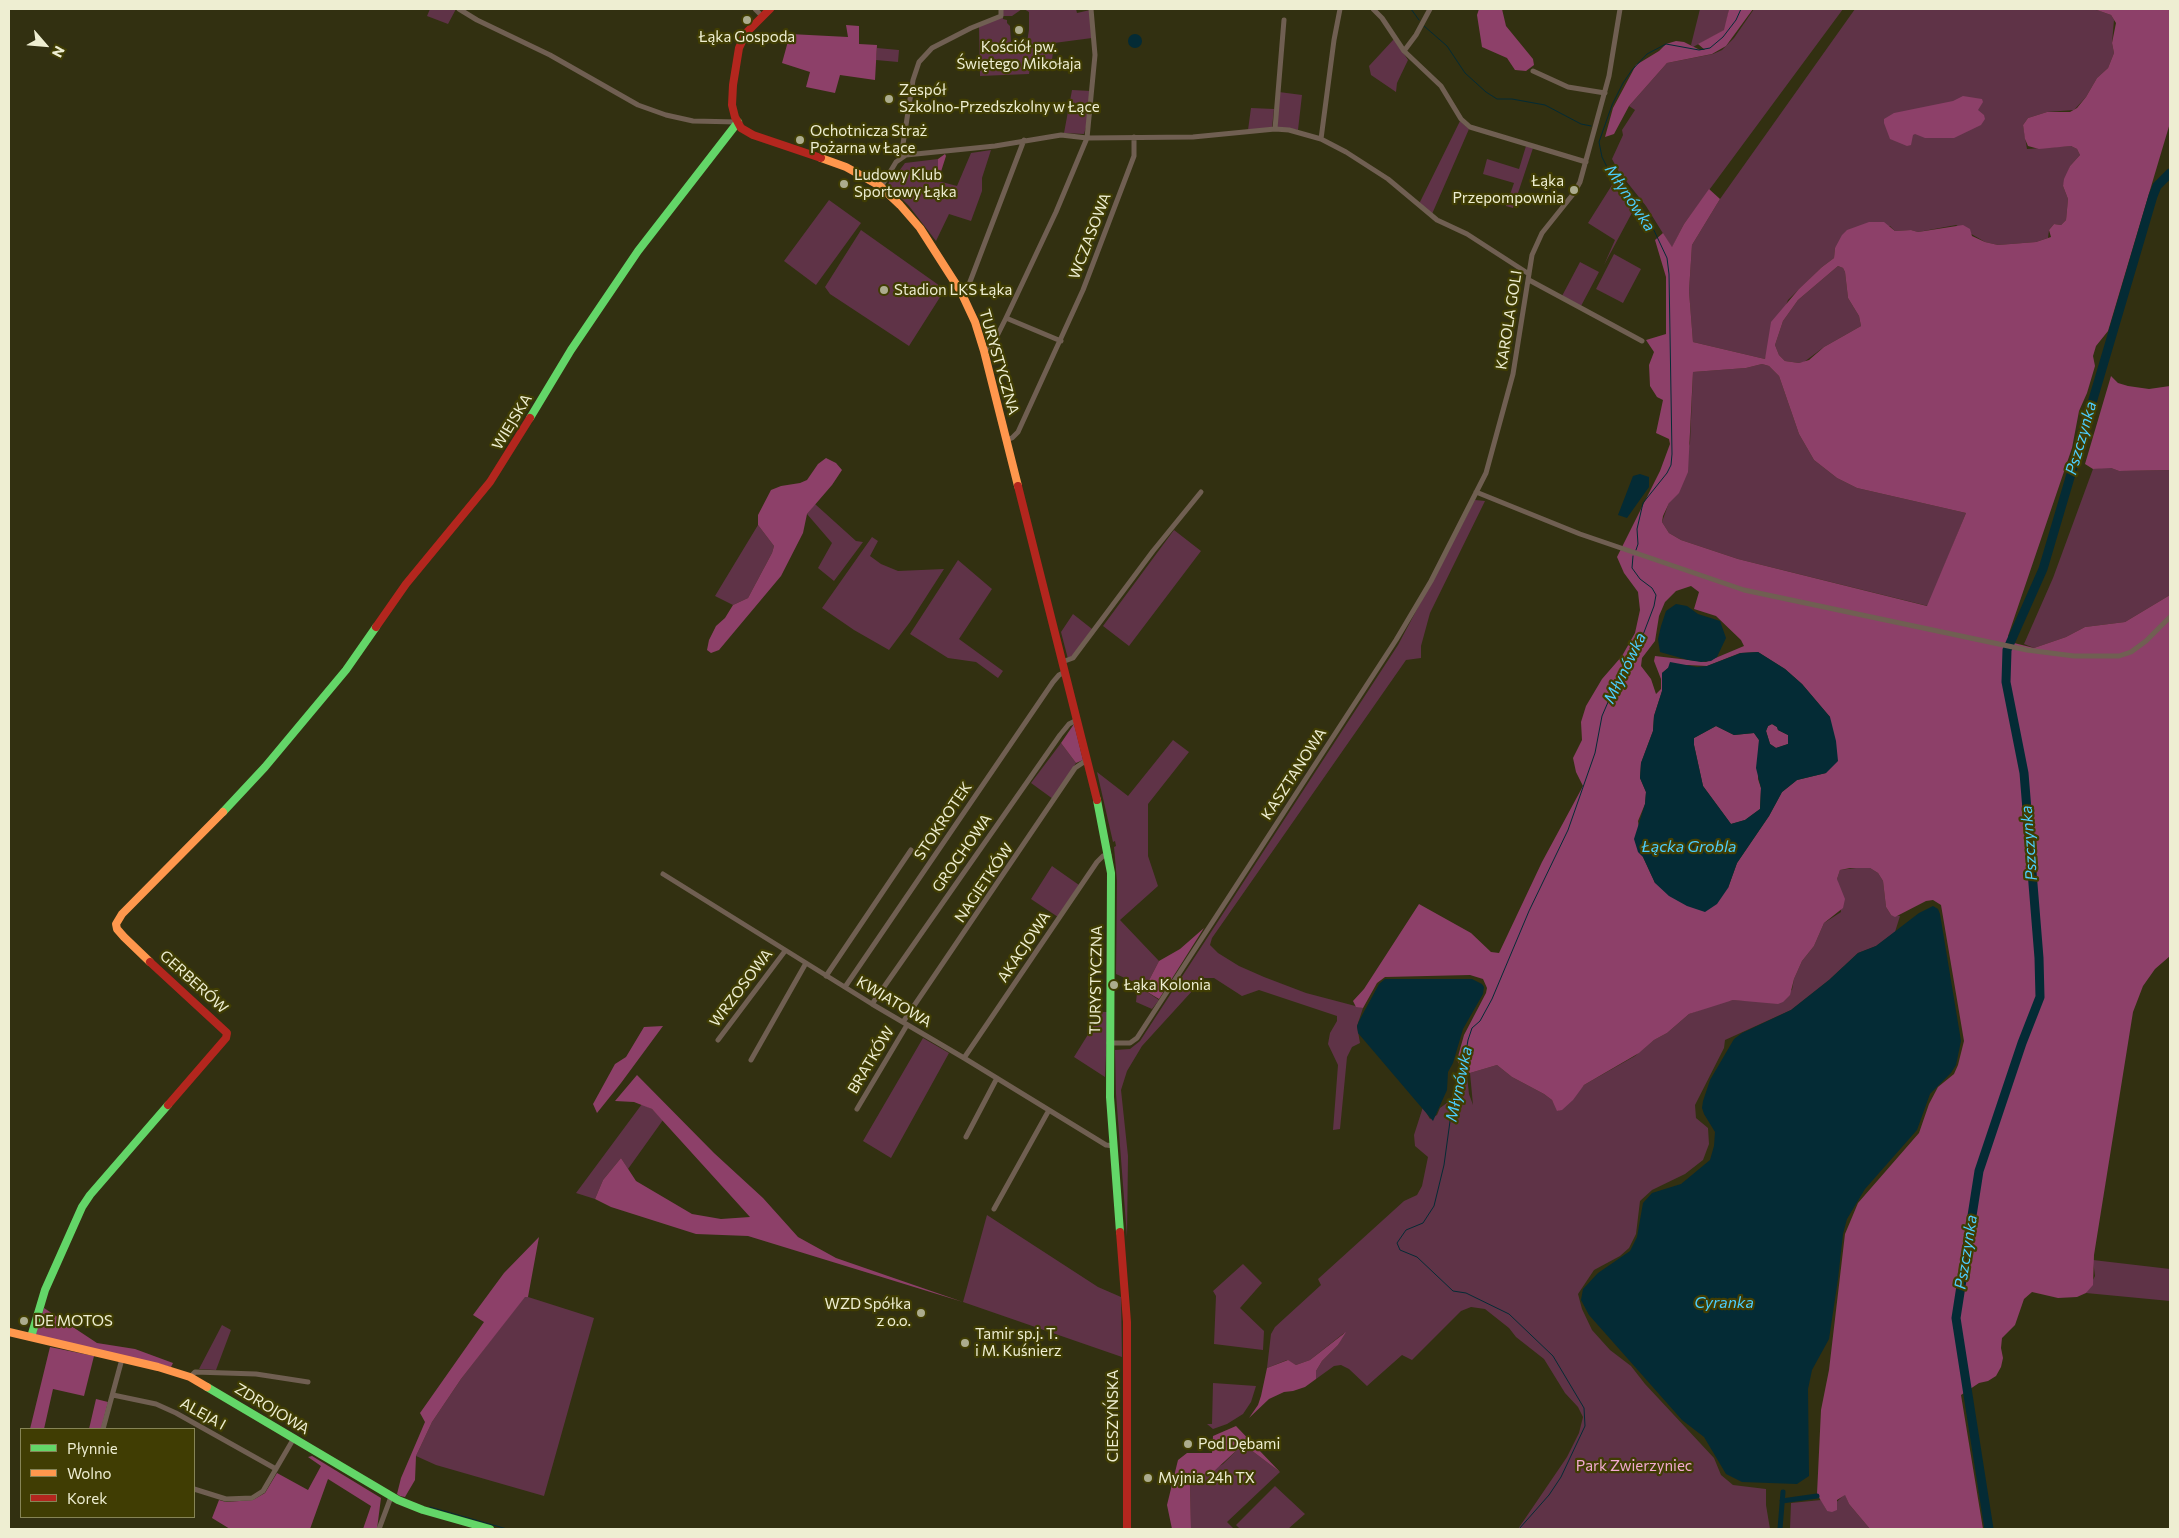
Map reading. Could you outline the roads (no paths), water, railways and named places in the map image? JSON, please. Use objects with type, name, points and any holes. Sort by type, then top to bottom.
[{"type":"street","points":[[460,9],[478,20],[550,55],[638,105],[666,115],[693,121],[738,122],[732,105],[737,57],[746,33],[770,9]]},
{"type":"street","points":[[755,9],[762,16]]},
{"type":"street","points":[[881,187],[901,157],[913,80],[919,62],[932,48],[971,28],[1001,16],[1001,9]]},
{"type":"street","points":[[984,351],[992,346],[1006,318],[1056,212],[1087,138],[1095,55],[1091,9]]},
{"type":"street","points":[[1321,139],[1340,9]]},
{"type":"street","points":[[1373,9],[1382,18],[1404,51],[1441,86],[1461,119],[1470,127],[1586,162]]},
{"type":"street","points":[[1404,51],[1416,35],[1430,9]]},
{"type":"street","name":"KAROLA GOLI","points":[[1476,492],[1491,459],[1513,374],[1529,277],[1537,242],[1548,224],[1574,193],[1586,162],[1605,93],[1617,36],[1620,9]]},
{"type":"street","points":[[1275,129],[1284,20]]},
{"type":"street","points":[[1533,71],[1568,87],[1605,93]]},
{"type":"street","name":"TURYSTYCZNA","points":[[738,122],[741,128],[753,135],[846,167],[881,187],[920,228],[943,261],[961,292],[975,322],[1065,672],[1109,855],[1111,892],[1109,1084],[1126,1303]]},
{"type":"street","name":"WIEJSKA","points":[[298,727],[346,670],[406,584],[490,482],[509,454],[571,350],[638,251],[738,122]]},
{"type":"street","points":[[901,157],[995,146],[1061,134],[1087,138],[1193,137],[1275,129],[1305,133],[1346,152],[1388,178],[1437,220],[1467,234],[1529,277],[1642,341]]},
{"type":"street","name":"WCZASOWA","points":[[1006,440],[1012,438],[1018,432],[1083,290],[1134,156],[1134,137]]},
{"type":"street","points":[[961,292],[968,287],[1024,140]]},
{"type":"street","points":[[1006,318],[1061,341]]},
{"type":"street","points":[[1062,662],[1073,658],[1153,551],[1201,492]]},
{"type":"street","points":[[1476,492],[1580,534],[1744,590],[2027,650],[2074,656],[2119,656],[2131,652],[2146,641],[2170,617]]},
{"type":"street","name":"KASZTANOWA","points":[[1110,1043],[1130,1043],[1137,1038],[1396,640],[1430,581],[1476,492]]},
{"type":"street","name":"STOKROTEK","points":[[845,987],[1052,682],[1065,672]]},
{"type":"street","name":"GROCHOWA","points":[[872,1004],[1060,736],[1071,723],[1077,720]]},
{"type":"street","name":"GERBERÓW","points":[[31,1337],[45,1290],[86,1201],[228,1034],[124,937],[117,929],[116,924],[122,914],[223,812],[298,727]]},
{"type":"street","name":"NAGIETKÓW","points":[[905,1024],[1075,768],[1087,760]]},
{"type":"street","points":[[826,976],[911,850]]},
{"type":"street","name":"AKACJOWA","points":[[964,1058],[1096,862],[1102,857],[1109,855]]},
{"type":"street","name":"KWIATOWA","points":[[663,874],[905,1024],[1106,1145],[1114,1146]]},
{"type":"street","name":"WRZOSOWA","points":[[718,1040],[785,950]]},
{"type":"street","points":[[751,1060],[806,963]]},
{"type":"street","name":"BRATKÓW","points":[[857,1109],[905,1024]]},
{"type":"street","points":[[966,1137],[997,1078]]},
{"type":"street","points":[[994,1209],[1049,1110]]},
{"type":"street","name":"CIESZYŃSKA","points":[[1126,1303],[1127,1529]]},
{"type":"street","name":"ZDROJOWA","points":[[9,1332],[169,1370],[190,1377],[391,1497],[423,1510],[490,1529]]},
{"type":"street","points":[[103,1428],[122,1359]]},
{"type":"street","points":[[190,1377],[192,1374],[199,1372],[256,1374],[308,1382]]},
{"type":"street","name":"ALEJA I","points":[[113,1395],[156,1404],[176,1412],[276,1470]]},
{"type":"street","points":[[195,1489],[226,1499],[252,1498],[263,1491],[294,1438]]},
{"type":"street","points":[[379,1529],[391,1497]]},
{"type":"water","points":[[1135,34],[1140,36],[1142,41],[1140,46],[1135,48],[1130,46],[1128,41],[1130,36]]},
{"type":"water","points":[[1640,474],[1649,477],[1649,487],[1627,518],[1618,515],[1633,476]]},
{"type":"water","points":[[1676,604],[1687,606],[1698,614],[1720,621],[1726,638],[1717,657],[1711,661],[1701,662],[1660,652],[1658,639],[1666,611]]},
{"type":"water","name":"Łącka Grobla","points":[[1758,652],[1785,669],[1802,684],[1830,717],[1836,741],[1838,761],[1826,773],[1797,780],[1782,792],[1769,816],[1737,863],[1728,888],[1717,904],[1705,912],[1687,906],[1669,896],[1655,883],[1643,857],[1638,852],[1634,839],[1645,804],[1646,792],[1640,778],[1641,763],[1653,731],[1654,716],[1662,691],[1662,673],[1668,668],[1670,662],[1697,667],[1707,666],[1741,653]],"holes":[[[1772,724],[1778,730],[1788,735],[1788,744],[1776,748],[1770,744],[1766,731],[1768,726]],[[1716,726],[1734,735],[1754,733],[1759,740],[1756,768],[1761,788],[1760,809],[1745,820],[1731,824],[1703,786],[1694,745],[1694,738]]]},
{"type":"water","name":"Cyranka","points":[[1933,906],[1938,909],[1940,914],[1961,1041],[1956,1065],[1951,1073],[1930,1094],[1917,1130],[1865,1189],[1847,1219],[1843,1234],[1829,1339],[1812,1370],[1808,1389],[1809,1476],[1797,1484],[1742,1482],[1726,1474],[1704,1437],[1682,1420],[1589,1315],[1581,1300],[1583,1289],[1598,1273],[1630,1251],[1637,1237],[1643,1203],[1652,1193],[1681,1184],[1710,1160],[1715,1132],[1704,1114],[1702,1108],[1703,1101],[1710,1080],[1734,1039],[1742,1033],[1791,1010],[1829,980],[1858,953],[1876,946],[1919,913]]},
{"type":"water","points":[[1385,979],[1472,979],[1484,987],[1483,994],[1463,1029],[1453,1063],[1448,1072],[1447,1090],[1433,1121],[1358,1033],[1357,1026],[1359,1021],[1379,984]]},
{"type":"waterway","points":[[1411,9],[1419,20]]},
{"type":"waterway","name":"Młynówka","points":[[1636,550],[1638,544],[1637,529],[1643,503],[1667,473],[1671,465],[1669,274],[1667,258],[1651,224],[1637,203],[1607,167],[1602,157],[1599,142],[1612,105],[1623,83],[1647,54],[1666,44],[1699,50],[1710,48],[1723,37],[1736,20],[1741,9]]},
{"type":"waterway","points":[[1424,26],[1447,46],[1465,73],[1486,92],[1497,99],[1512,99],[1545,105],[1581,124],[1591,126]]},
{"type":"waterway","name":"Pszczynka","points":[[1989,1529],[1956,1318],[1979,1171],[2022,1043],[2040,997],[2039,958],[2024,773],[2006,682],[2007,650],[2043,569],[2153,196],[2157,186],[2170,173]]},
{"type":"waterway","name":"Młynówka","points":[[1519,1529],[1549,1495],[1561,1477],[1585,1426],[1584,1408],[1553,1356],[1509,1314],[1466,1293],[1453,1291],[1417,1257],[1400,1250],[1397,1243],[1406,1230],[1423,1223],[1434,1206],[1444,1165],[1454,1092],[1462,1075],[1472,1028],[1480,1021],[1492,999],[1529,911],[1568,830],[1595,753],[1602,716],[1615,686],[1638,648],[1654,606],[1656,595],[1652,588],[1640,579],[1632,568],[1633,556]]},
{"type":"waterway","points":[[1780,1529],[1783,1492]]},
{"type":"waterway","points":[[1782,1501],[1817,1496]]},
{"type":"waterway","points":[[430,1507],[507,1529]]},
{"type":"place","name":"Łąka Gospoda","points":[[747,20]]},
{"type":"place","name":"Kościół pw. Świętego Mikołaja","points":[[1019,30]]},
{"type":"place","name":"Zespół Szkolno-Przedszkolny w Łące","points":[[889,99]]},
{"type":"place","name":"Ochotnicza Straż Pożarna w Łące","points":[[800,140]]},
{"type":"place","name":"Ludowy Klub Sportowy Łąka","points":[[844,184]]},
{"type":"place","name":"Łąka Przepompownia","points":[[1574,190]]},
{"type":"place","name":"Stadion LKS Łąka","points":[[884,290]]},
{"type":"place","name":"Łąka Kolonia","points":[[1114,985]]},
{"type":"place","name":"WZD Spółka z o.o.","points":[[921,1313]]},
{"type":"place","name":"DE MOTOS","points":[[24,1321]]},
{"type":"place","name":"Tamir sp.j. T. i M. Kuśnierz","points":[[965,1343]]},
{"type":"place","name":"Pod Dębami","points":[[1188,1444]]},
{"type":"place","name":"Myjnia 24h TX","points":[[1148,1478]]},
{"type":"park label","name":"Park Zwierzyniec","points":[[1634,1466]]}]
